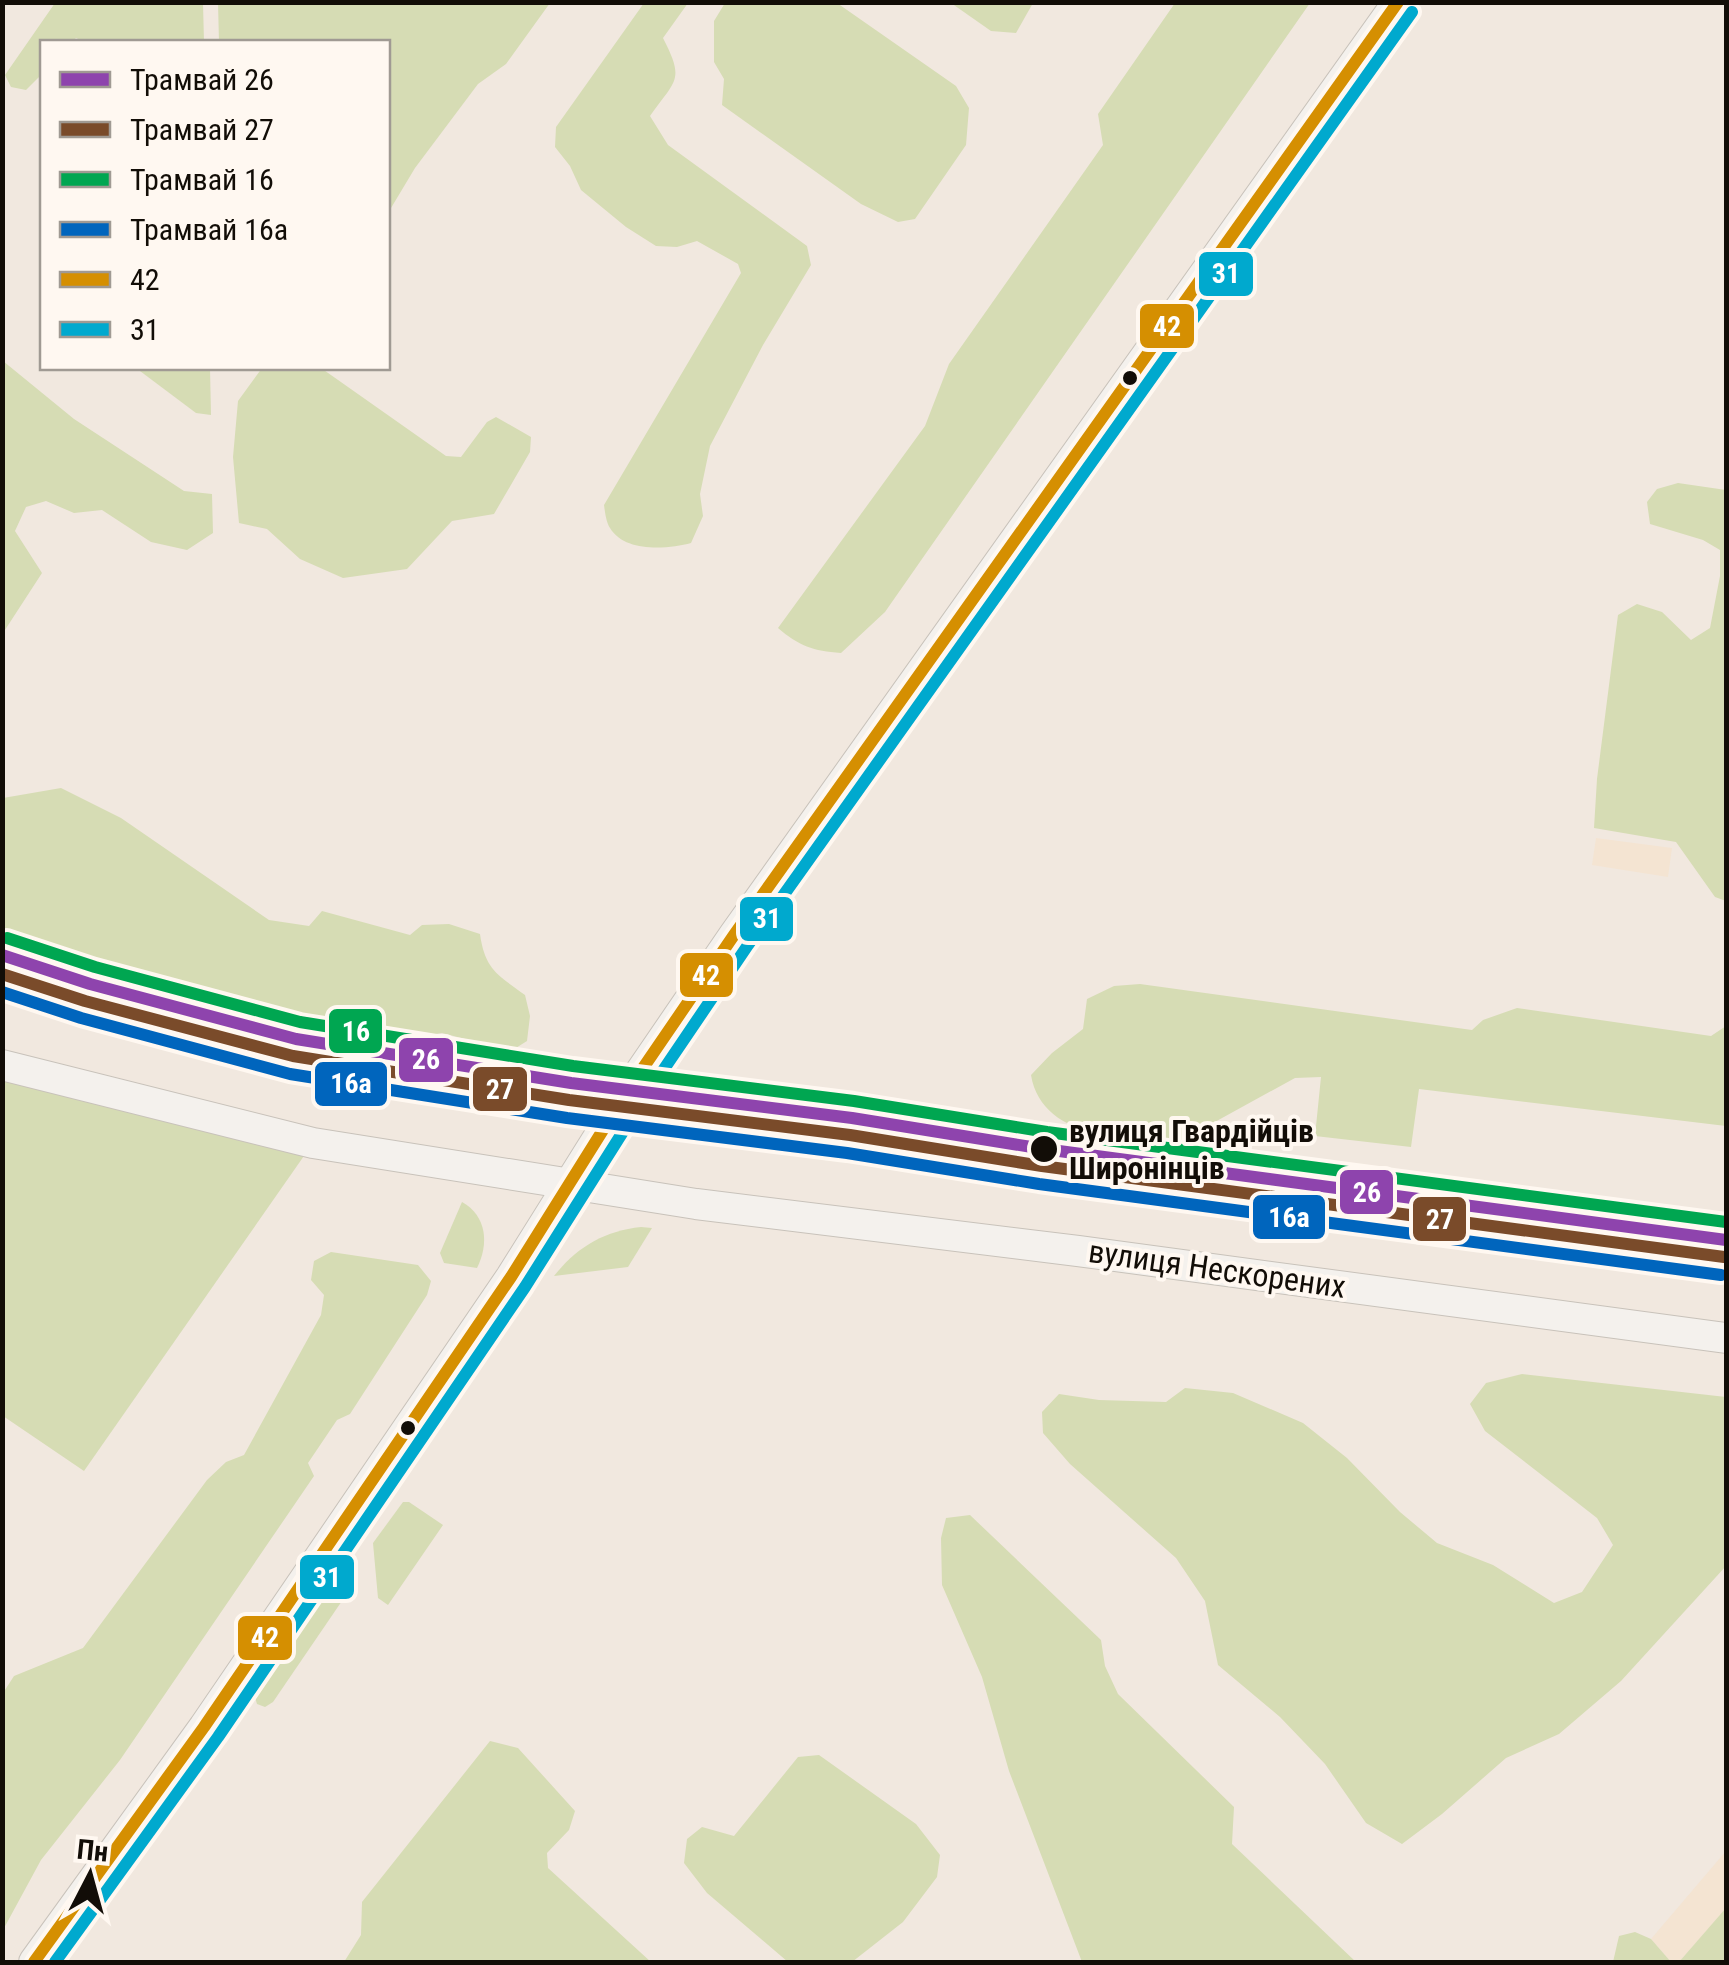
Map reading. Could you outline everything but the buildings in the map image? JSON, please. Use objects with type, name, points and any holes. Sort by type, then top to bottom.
[{"type":"main road","points":[[34,1962],[204,1726],[572,1184],[628,1090],[746,919],[1398,2]]},
{"type":"main road","name":"вулиця Нескорених","points":[[2,1065],[313,1142],[696,1204],[1726,1338]]},
{"type":"shaded area","points":[[1596,838],[1672,848],[1668,877],[1592,865]]},
{"type":"shaded area","points":[[1726,1851],[1726,1909],[1679,1962],[1671,1962],[1651,1939]]},
{"type":"green space","points":[[218,2],[550,3],[506,64],[478,84],[415,168],[390,210],[390,40],[219,40]]},
{"type":"green space","points":[[55,3],[203,3],[204,40],[40,40],[40,76],[26,90],[11,87],[5,75]]},
{"type":"green space","points":[[644,3],[688,3],[663,38],[674,63],[674,79],[650,116],[668,145],[807,246],[811,265],[710,446],[700,494],[703,516],[691,543],[671,547],[626,542],[609,526],[604,505],[741,273],[738,264],[697,241],[677,247],[656,246],[626,227],[581,190],[570,166],[555,147],[556,127]]},
{"type":"green space","points":[[725,3],[837,3],[956,86],[969,108],[966,145],[915,219],[898,222],[861,204],[722,105],[724,79],[714,62],[714,21]]},
{"type":"green space","points":[[951,3],[1033,3],[1016,33],[991,31]]},
{"type":"green space","points":[[1175,3],[1310,3],[885,612],[841,653],[814,649],[793,639],[778,628],[925,426],[949,364],[1103,145],[1098,114]]},
{"type":"green space","points":[[3,361],[74,419],[184,491],[212,494],[213,533],[187,550],[151,542],[102,510],[74,513],[46,501],[26,507],[15,531],[42,573],[3,633]]},
{"type":"green space","points":[[139,370],[210,370],[211,415],[196,413]]},
{"type":"green space","points":[[261,370],[324,370],[446,456],[461,457],[487,422],[496,417],[531,437],[530,452],[494,514],[452,521],[407,569],[343,578],[300,559],[267,529],[239,523],[233,457],[238,401]]},
{"type":"green space","points":[[1678,483],[1726,490],[1726,901],[1715,897],[1676,842],[1594,828],[1618,615],[1637,604],[1662,612],[1691,640],[1710,628],[1720,576],[1720,550],[1703,540],[1650,524],[1647,502],[1657,489]]},
{"type":"green space","points":[[61,788],[121,818],[269,920],[309,926],[322,911],[410,935],[422,925],[449,924],[480,934],[489,964],[525,995],[530,1016],[527,1041],[511,1051],[442,1033],[403,1039],[303,1021],[183,991],[3,936],[3,798]]},
{"type":"green space","points":[[1140,984],[1472,1030],[1483,1020],[1517,1008],[1711,1036],[1726,1026],[1726,1126],[1419,1089],[1411,1147],[1315,1136],[1321,1077],[1295,1078],[1213,1123],[1193,1142],[1120,1138],[1073,1126],[1053,1114],[1039,1097],[1031,1075],[1083,1029],[1087,999],[1114,986]]},
{"type":"green space","points":[[2,1065],[313,1143],[84,1471],[3,1416]]},
{"type":"green space","points":[[462,1202],[477,1215],[483,1231],[483,1250],[477,1268],[444,1263],[440,1253]]},
{"type":"green space","points":[[641,1227],[652,1228],[628,1267],[554,1276],[592,1242]]},
{"type":"green space","points":[[331,1252],[418,1265],[431,1281],[427,1295],[350,1414],[337,1420],[308,1463],[314,1476],[120,1760],[41,1860],[3,1930],[3,1693],[14,1676],[83,1648],[207,1480],[226,1462],[244,1455],[321,1315],[324,1295],[311,1280],[314,1261]]},
{"type":"green space","points":[[1522,1374],[1726,1397],[1726,1566],[1621,1681],[1559,1734],[1506,1758],[1402,1844],[1366,1823],[1325,1764],[1280,1717],[1218,1665],[1205,1601],[1176,1558],[1070,1464],[1043,1433],[1042,1412],[1059,1394],[1099,1400],[1166,1402],[1185,1388],[1233,1393],[1303,1423],[1347,1458],[1437,1543],[1493,1565],[1554,1603],[1582,1592],[1613,1545],[1597,1518],[1485,1431],[1470,1404],[1486,1383]]},
{"type":"green space","points":[[403,1502],[443,1525],[388,1605],[378,1598],[373,1543]]},
{"type":"green space","points":[[970,1515],[1101,1640],[1105,1666],[1118,1694],[1234,1807],[1232,1844],[1356,1962],[1082,1962],[1009,1771],[982,1677],[942,1585],[941,1538],[946,1518]]},
{"type":"green space","points":[[339,1581],[346,1595],[273,1702],[265,1707],[257,1704],[254,1694],[332,1584]]},
{"type":"green space","points":[[490,1741],[518,1748],[575,1811],[569,1830],[547,1853],[548,1868],[651,1962],[344,1962],[361,1935],[362,1902]]},
{"type":"green space","points":[[819,1755],[916,1824],[940,1855],[937,1877],[903,1922],[852,1962],[788,1962],[707,1893],[684,1863],[687,1839],[702,1827],[734,1836],[798,1757]]},
{"type":"green space","points":[[1726,1908],[1726,1962],[1679,1962]]},
{"type":"green space","points":[[1635,1932],[1651,1939],[1671,1962],[1613,1962],[1619,1936]]},
{"type":"tram line","name":"16","points":[[7,938],[95,967],[300,1022],[573,1066],[1726,1222]]},
{"type":"tram line","name":"26","points":[[2,955],[90,984],[296,1039],[571,1083],[852,1118],[1044,1149],[1726,1240]]},
{"type":"tram line","name":"27","points":[[2,974],[85,1001],[293,1056],[569,1100],[850,1135],[1042,1166],[1724,1257]]},
{"type":"tram line","name":"16a","points":[[2,992],[81,1018],[290,1074],[567,1118],[847,1153],[1039,1184],[1721,1275]]},
{"type":"transit line","name":"42","points":[[34,1962],[204,1727],[511,1277],[628,1090],[734,935],[1398,2]]},
{"type":"transit line","name":"31","points":[[55,1962],[218,1737],[525,1287],[643,1100],[748,945],[1412,12]]},
{"type":"place","name":"вулиця Гвардійців Широнінців","points":[[1044,1149]]}]
